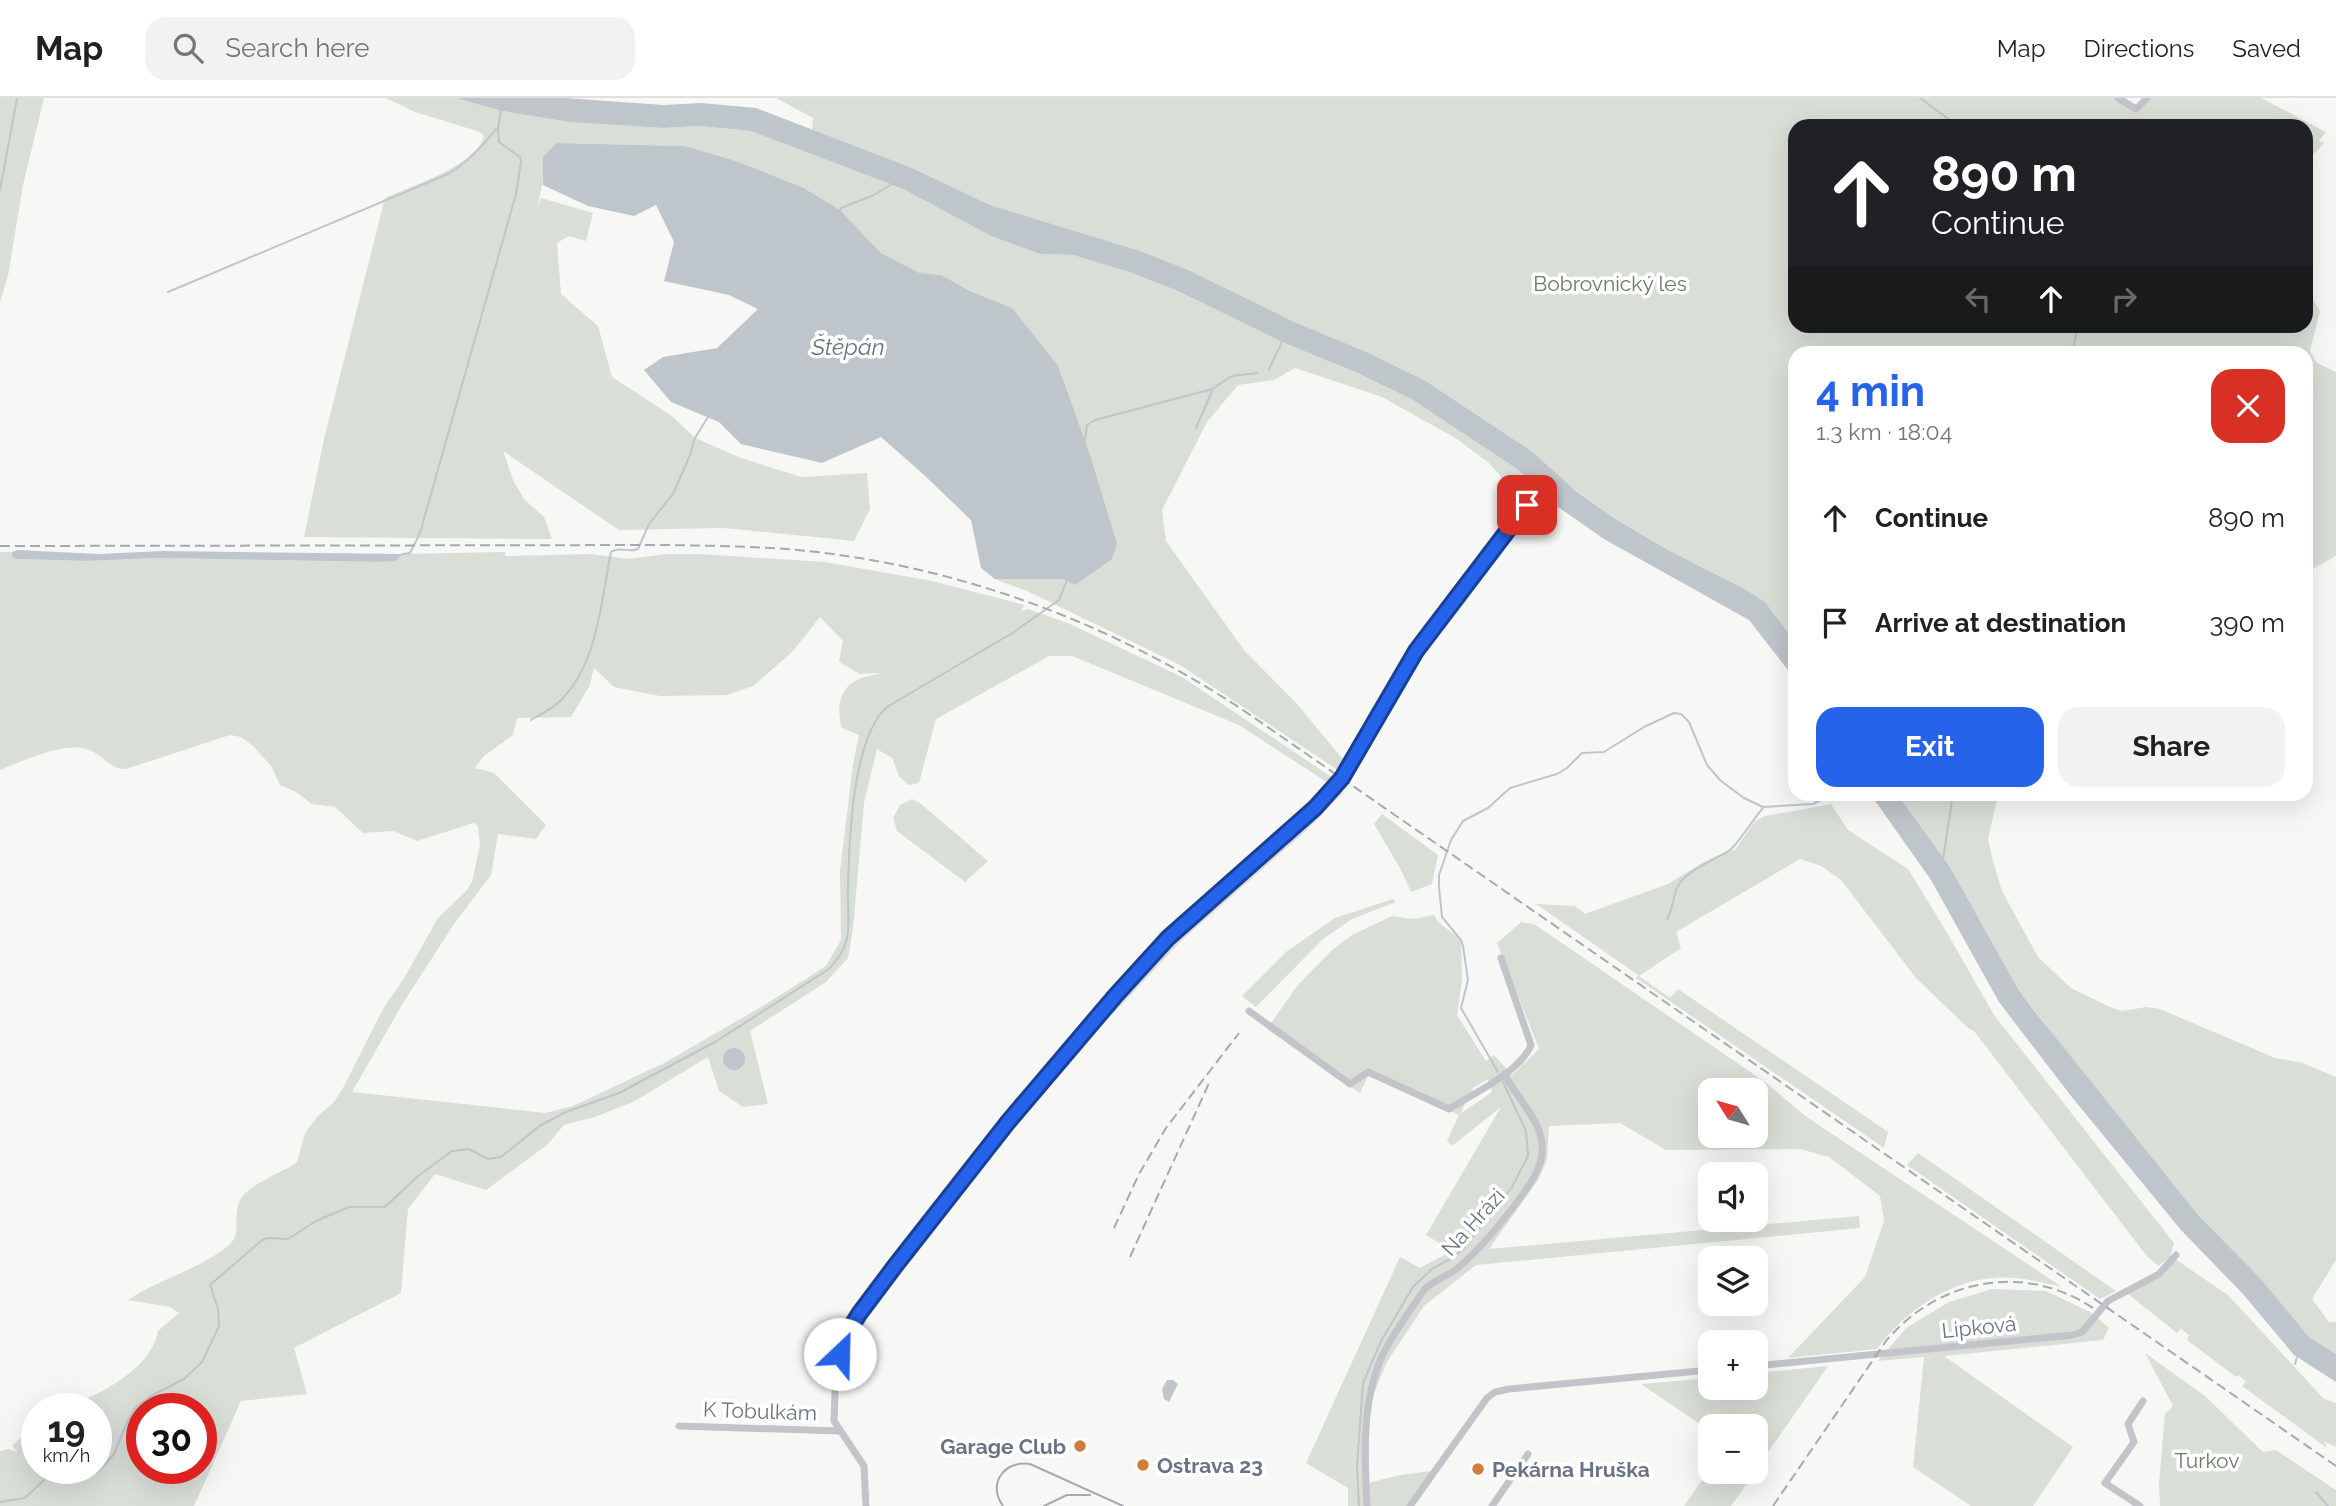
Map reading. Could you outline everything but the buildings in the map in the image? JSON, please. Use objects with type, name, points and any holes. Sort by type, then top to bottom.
[{"type":"street","points":[[2118,98],[2136,109],[2147,98]]},
{"type":"street","points":[[866,1506],[864,1466],[834,1421],[836,1368],[843,1340],[859,1314],[1008,1122],[1116,995],[1168,938],[1315,808],[1342,778],[1416,651],[1527,505]]},
{"type":"street","points":[[1249,1011],[1350,1084],[1368,1072],[1449,1109],[1504,1074],[1528,1053],[1531,1045],[1501,958]]},
{"type":"street","name":"Na Hrázi","points":[[1367,1506],[1368,1404],[1382,1358],[1424,1290],[1433,1281],[1454,1271],[1472,1255],[1538,1168],[1542,1142],[1539,1130],[1504,1074]]},
{"type":"street","name":"Lipková","points":[[1768,1365],[2073,1335],[2082,1332],[2108,1301],[2159,1274],[2176,1255]]},
{"type":"street","points":[[1409,1506],[1494,1392],[1698,1371]]},
{"type":"street","points":[[2140,1506],[2105,1483],[2134,1442],[2128,1424],[2143,1401]]},
{"type":"street","name":"K Tobulkám","points":[[679,1426],[840,1431]]},
{"type":"street","points":[[1492,1506],[1528,1454]]},
{"type":"green space","points":[[0,98],[44,98],[23,185],[8,276],[0,302]]},
{"type":"green space","points":[[386,98],[456,98],[502,111],[569,122],[664,128],[700,126],[751,131],[903,189],[991,236],[1040,254],[1073,255],[1178,291],[1282,342],[1360,374],[1413,400],[1517,469],[1561,509],[1514,491],[1489,463],[1457,439],[1382,397],[1295,368],[1274,380],[1238,385],[1207,422],[1162,510],[1166,541],[1244,650],[1298,705],[1346,763],[1339,771],[1180,665],[1027,591],[995,579],[1062,579],[1075,585],[972,292],[941,275],[919,274],[881,253],[840,210],[804,188],[736,161],[685,146],[556,143],[543,157],[543,181],[537,209],[541,198],[593,213],[586,241],[569,236],[557,243],[561,294],[598,326],[612,377],[672,416],[695,438],[741,458],[801,477],[867,473],[870,509],[854,541],[723,528],[619,530],[503,451],[513,480],[524,499],[544,517],[552,539],[304,537],[324,439],[385,198],[456,166],[479,147],[484,136],[480,132],[415,112]]},
{"type":"green space","name":"Bobrovnický les","points":[[776,98],[2113,98],[2133,110],[2150,98],[2261,98],[2301,119],[1788,119],[1788,333],[2313,333],[2313,299],[2320,311],[2311,346],[1788,346],[1788,633],[1765,602],[1617,520],[1424,380],[1137,250],[990,205],[912,168],[812,130],[813,118]]},
{"type":"green space","name":"Bobrovnický les","points":[[2313,125],[2326,132],[2319,141],[2324,143],[2313,155]]},
{"type":"green space","name":"Bobrovnický les","points":[[2313,356],[2317,363],[2336,372],[2336,556],[2313,569]]},
{"type":"green space","points":[[0,552],[12,552],[12,557],[16,559],[87,561],[159,558],[382,562],[396,561],[403,554],[505,552],[505,556],[591,554],[628,559],[666,554],[699,554],[825,562],[932,581],[1025,605],[1021,611],[1028,609],[1070,624],[1182,677],[1333,778],[1343,793],[1308,829],[1182,940],[1113,1014],[1093,1015],[1164,932],[1248,856],[1268,849],[1300,809],[1328,783],[1239,725],[1072,656],[1049,656],[936,719],[919,783],[908,785],[899,776],[892,758],[877,749],[864,803],[848,958],[826,982],[750,1031],[768,1104],[743,1107],[719,1091],[708,1057],[635,1101],[595,1117],[564,1125],[547,1145],[486,1190],[435,1174],[408,1209],[401,1293],[294,1348],[307,1394],[241,1401],[217,1455],[217,1393],[126,1393],[126,1484],[204,1484],[194,1506],[0,1506],[0,1451],[8,1449],[18,1452],[12,1446],[21,1437],[21,1484],[112,1484],[112,1393],[99,1393],[121,1380],[141,1363],[155,1342],[158,1331],[179,1313],[170,1307],[128,1300],[204,1262],[228,1246],[235,1236],[237,1211],[242,1197],[253,1187],[297,1162],[305,1133],[317,1117],[334,1102],[343,1088],[384,1007],[403,980],[438,918],[472,882],[480,845],[478,826],[474,823],[417,841],[393,831],[363,833],[335,807],[312,804],[296,792],[280,785],[271,766],[241,737],[230,735],[126,769],[112,765],[92,751],[82,748],[58,749],[0,770]],"holes":[[[820,617],[843,641],[839,662],[860,674],[882,673],[852,683],[843,693],[839,707],[842,728],[859,735],[840,871],[841,940],[826,966],[666,1062],[573,1106],[546,1113],[352,1092],[403,1003],[454,924],[491,875],[498,834],[536,839],[546,825],[494,773],[475,768],[484,756],[513,735],[517,718],[571,717],[590,685],[594,668],[614,687],[660,696],[727,695],[753,686],[793,651]],[[739,1049],[744,1059],[742,1068],[727,1066]]]},
{"type":"green space","points":[[912,799],[988,861],[965,882],[897,831],[893,818],[900,805]]},
{"type":"green space","points":[[1902,801],[1997,801],[1988,839],[2002,891],[2038,957],[2071,988],[2122,1011],[2146,1007],[2160,1009],[2275,1058],[2303,1063],[2336,1077],[2336,1260],[2312,1299],[2329,1322],[2336,1322],[2336,1354],[2309,1337],[2261,1279],[2198,1215],[2089,1081],[2018,989],[1950,867]]},
{"type":"green space","points":[[1831,804],[1848,830],[1908,869],[1994,1015],[2174,1243],[2170,1257],[2158,1266],[2146,1255],[1974,1031],[1916,978],[1841,880],[1821,866],[1800,859],[1676,932],[1681,948],[1639,976],[1670,998],[1678,989],[1888,1132],[1884,1148],[1636,978],[1638,975],[1536,904],[1575,906],[1585,914],[1668,884],[1702,863],[1731,849],[1734,851],[1755,821],[1765,816]]},
{"type":"green space","points":[[1382,814],[1438,855],[1432,884],[1411,892],[1374,824]]},
{"type":"green space","points":[[1393,899],[1396,902],[1352,919],[1323,939],[1256,1007],[1242,996],[1286,952],[1335,918]]},
{"type":"green space","points":[[1434,915],[1461,941],[1462,981],[1457,1015],[1486,1061],[1494,1055],[1512,1075],[1539,1049],[1497,943],[1521,922],[1534,924],[1759,1078],[1698,1078],[1698,1148],[1768,1148],[1768,1085],[1808,1118],[2062,1287],[2012,1278],[1979,1280],[1929,1300],[1900,1323],[1877,1349],[1788,1358],[1865,1277],[1884,1221],[1880,1196],[1829,1157],[1800,1149],[1666,1150],[1620,1123],[1549,1126],[1547,1160],[1538,1180],[1489,1249],[1698,1230],[1768,1232],[1768,1224],[1859,1216],[1860,1228],[1476,1265],[1424,1306],[1387,1362],[1370,1403],[1368,1483],[1431,1471],[1408,1506],[1348,1506],[1348,1488],[1306,1463],[1400,1257],[1420,1268],[1452,1251],[1426,1235],[1501,1107],[1452,1146],[1447,1141],[1459,1115],[1369,1074],[1360,1093],[1267,1029],[1297,986],[1331,951],[1352,935],[1392,916],[1413,919]],"holes":[[[1488,1079],[1492,1092],[1460,1114],[1473,1088]]]},
{"type":"green space","points":[[1918,1153],[2116,1291],[2100,1299],[1907,1165]]},
{"type":"green space","points":[[2175,1259],[2228,1295],[2324,1399],[2336,1403],[2336,1447],[2325,1442],[2327,1448],[2242,1386],[2246,1381],[2238,1375],[2236,1377],[2187,1340],[2189,1335],[2181,1329],[2177,1333],[2128,1294]]},
{"type":"green space","points":[[1992,1289],[2046,1291],[2090,1312],[2109,1328],[2103,1340],[1944,1356],[2073,1447],[2033,1506],[1971,1506],[1913,1467],[1924,1357],[1878,1361],[1906,1328],[1949,1302]]},
{"type":"green space","name":"Turkov","points":[[2145,1353],[2205,1396],[2263,1452],[2276,1450],[2336,1490],[2336,1506],[2160,1506],[2159,1483],[2165,1414],[2173,1406]]},
{"type":"green space","points":[[1828,1366],[1768,1452],[1768,1414],[1698,1414],[1698,1423],[1641,1384],[1698,1379],[1698,1400],[1768,1400],[1768,1372]]},
{"type":"green space","points":[[1699,1484],[1747,1484],[1731,1506],[1684,1506]]},
{"type":"water","points":[[456,98],[565,98],[664,105],[701,103],[756,108],[912,168],[990,205],[1137,250],[1188,270],[1292,321],[1369,353],[1424,380],[1531,451],[1576,491],[1617,520],[1765,602],[1788,633],[1788,670],[1749,620],[1604,539],[1561,509],[1517,469],[1413,400],[1360,374],[1282,342],[1178,291],[1073,255],[1040,254],[991,236],[903,189],[751,131],[700,126],[664,128],[569,122],[502,111]]},
{"type":"water","name":"Štěpán","points":[[556,143],[685,146],[736,161],[804,188],[840,210],[881,253],[919,273],[941,275],[972,292],[1012,308],[1058,366],[1090,455],[1117,544],[1112,559],[1075,585],[1062,579],[995,579],[981,568],[971,520],[881,437],[822,463],[741,444],[719,422],[671,402],[644,370],[663,357],[717,348],[758,309],[729,295],[664,281],[674,242],[656,205],[634,216],[588,206],[543,185],[543,157]]},
{"type":"water","points":[[17,550],[98,554],[163,551],[403,554],[396,561],[382,562],[159,558],[87,561],[16,559],[12,557],[12,552]]},
{"type":"water","points":[[1875,801],[1902,801],[1950,867],[2018,989],[2032,1008],[2198,1215],[2261,1279],[2309,1337],[2336,1354],[2336,1382],[2294,1355],[2243,1294],[2181,1230],[2071,1096],[1999,1002],[1931,880]]},
{"type":"water","points":[[734,1048],[744,1055],[745,1059],[738,1069],[734,1070],[724,1063],[723,1059],[730,1049]]},
{"type":"water","points":[[1167,1380],[1178,1384],[1169,1402],[1164,1399],[1162,1389]]},
{"type":"waterway","points":[[0,190],[17,98]]},
{"type":"waterway","points":[[1920,98],[1948,119]]},
{"type":"waterway","points":[[403,554],[410,553],[420,533],[516,194],[521,162],[520,157],[499,142],[501,111]]},
{"type":"waterway","points":[[168,292],[448,174],[474,154],[496,129]]},
{"type":"waterway","points":[[839,212],[841,208],[874,195],[892,184]]},
{"type":"waterway","points":[[2074,346],[2076,333]]},
{"type":"waterway","points":[[1269,369],[1282,342]]},
{"type":"waterway","points":[[1085,440],[1087,425],[1095,420],[1212,389],[1232,376],[1257,373]]},
{"type":"waterway","points":[[1196,428],[1212,391]]},
{"type":"waterway","points":[[531,720],[559,702],[574,684],[591,649],[611,552],[638,549],[649,524],[673,494],[695,438],[708,417]]},
{"type":"waterway","points":[[0,1502],[25,1498],[47,1477],[79,1479],[99,1471],[114,1454],[136,1407],[184,1379],[202,1362],[219,1326],[218,1309],[210,1285],[261,1241],[267,1238],[288,1239],[316,1221],[349,1207],[385,1207],[418,1176],[452,1151],[469,1149],[488,1159],[501,1157],[541,1125],[566,1112],[619,1093],[715,1042],[829,969],[845,946],[847,936],[855,792],[866,742],[875,722],[887,707],[1014,632],[1059,600],[1067,580]]},
{"type":"waterway","points":[[1498,1072],[1461,1008],[1468,980],[1463,946],[1442,917],[1439,875],[1451,840],[1463,821],[1488,808],[1510,788],[1557,774],[1582,753],[1604,752],[1644,727],[1674,713],[1681,714],[1689,722],[1707,765],[1721,781],[1744,798],[1763,807],[1813,804],[1819,801]]},
{"type":"waterway","points":[[1943,859],[1952,801]]},
{"type":"waterway","points":[[1667,919],[1679,883],[1694,870],[1730,850],[1763,808]]},
{"type":"waterway","points":[[1359,1506],[1357,1466],[1363,1383],[1381,1341],[1413,1287],[1432,1269],[1454,1257],[1465,1247],[1512,1187],[1528,1156],[1526,1131],[1503,1082]]},
{"type":"waterway","points":[[2295,1364],[2297,1357]]},
{"type":"waterway","points":[[2316,1492],[2328,1506]]},
{"type":"tram line","points":[[1003,1506],[998,1498],[998,1482],[1006,1470],[1021,1464],[1030,1464],[1123,1506]]},
{"type":"tram line","points":[[1044,1506],[1067,1495],[1090,1495]]},
{"type":"railway","points":[[0,546],[666,545],[765,548],[825,553],[881,562],[936,574],[1043,607],[1146,653],[1243,710],[2336,1466]]},
{"type":"railway","points":[[1114,1228],[1139,1174],[1166,1128],[1239,1033]]},
{"type":"railway","points":[[1130,1257],[1210,1081]]},
{"type":"railway","points":[[1773,1506],[1886,1341],[1907,1320],[1931,1303],[1956,1291],[1983,1284],[2011,1282],[2039,1285],[2066,1294],[2093,1308]]},
{"type":"place","name":"Garage Club","points":[[1080,1446]]},
{"type":"place","name":"Ostrava 23","points":[[1143,1465]]},
{"type":"place","name":"Pekárna Hruška","points":[[1478,1469]]},
{"type":"route","points":[[840,1354],[843,1340],[859,1314],[895,1266],[1008,1122],[1116,995],[1168,938],[1315,808],[1336,786],[1416,651],[1527,505]]}]
